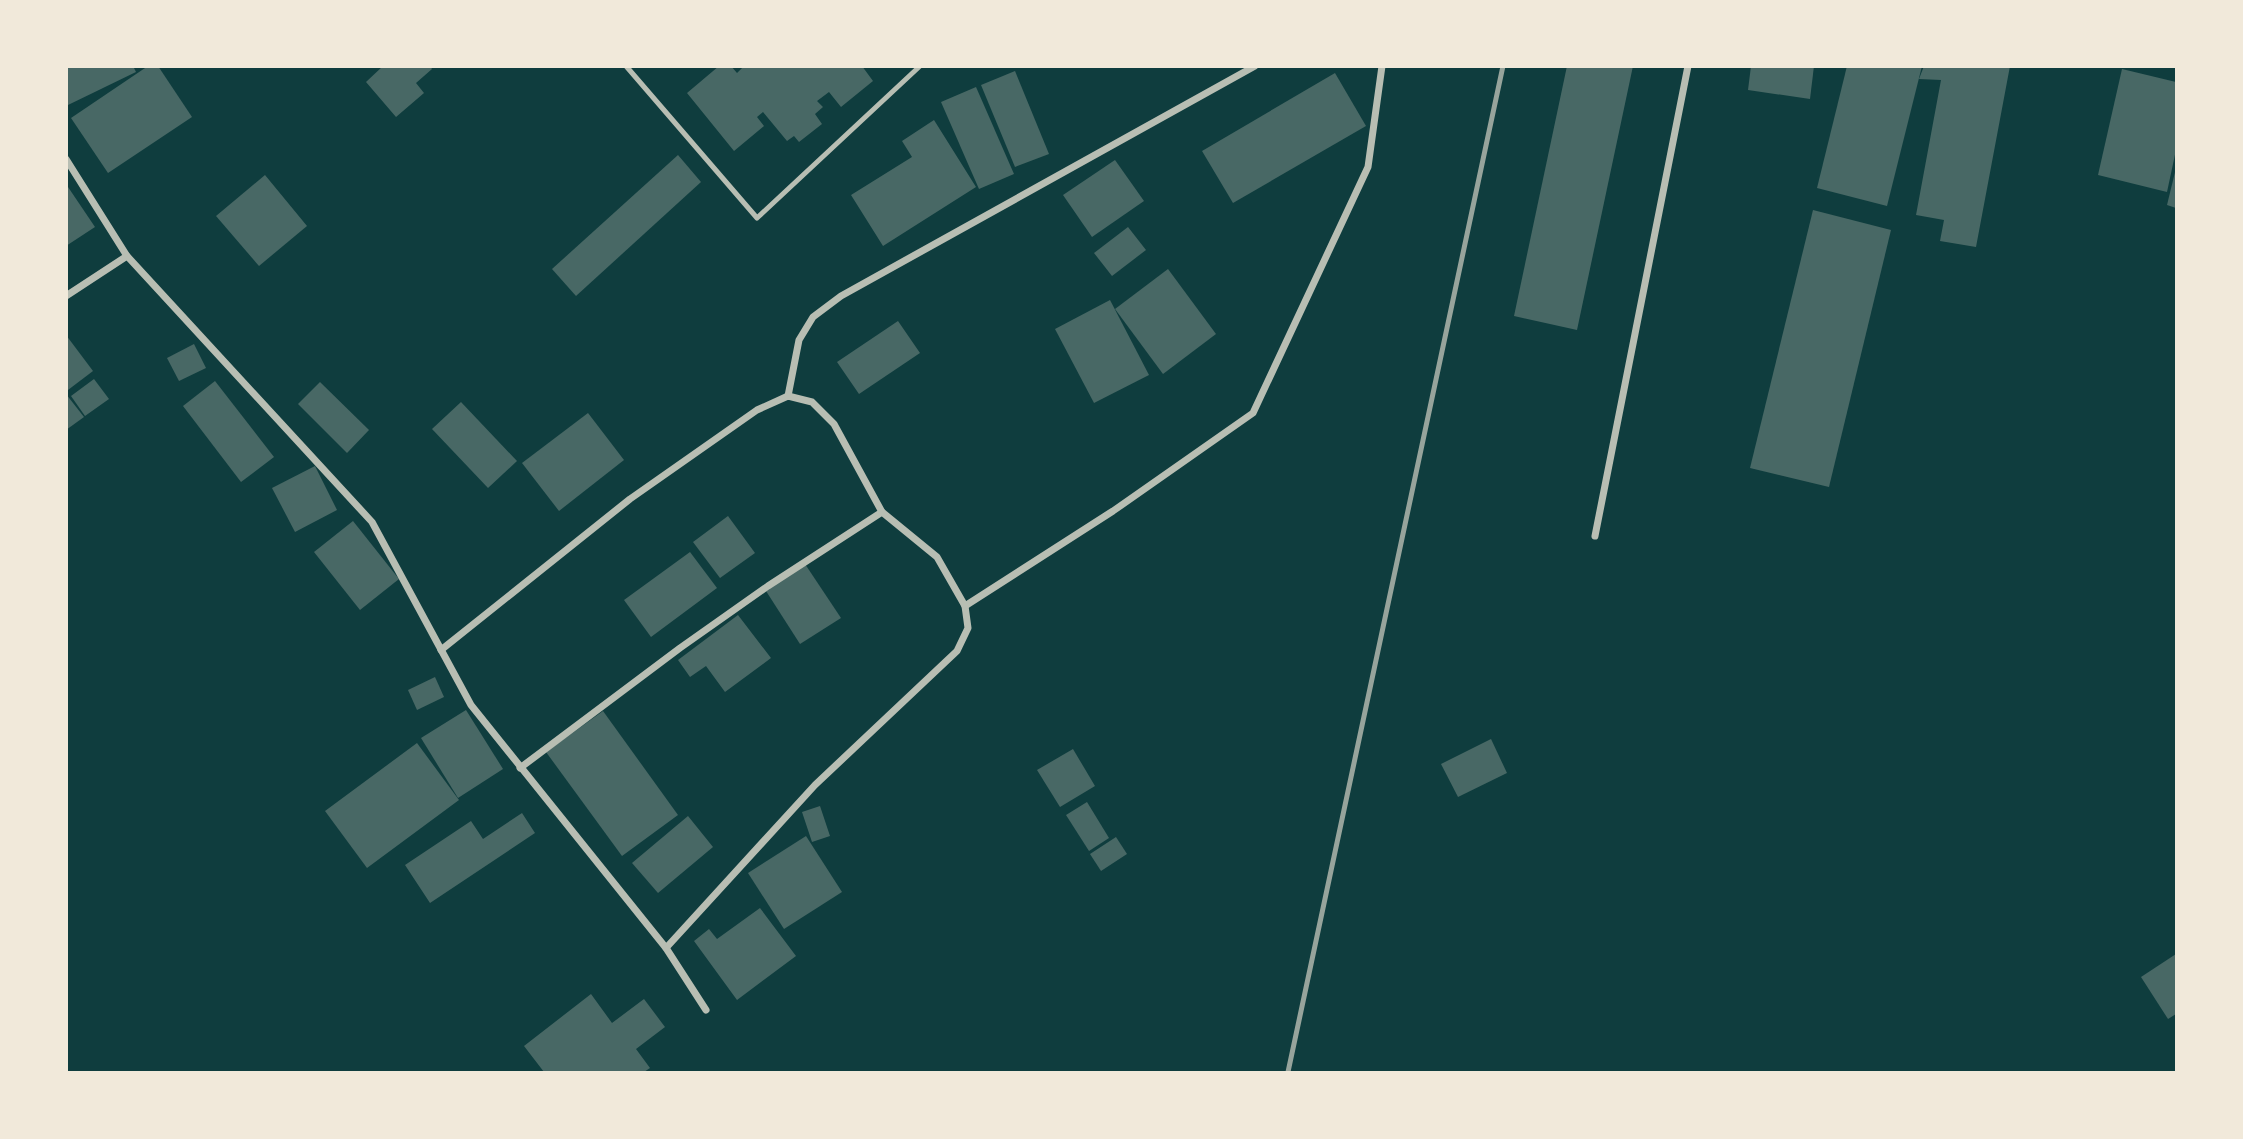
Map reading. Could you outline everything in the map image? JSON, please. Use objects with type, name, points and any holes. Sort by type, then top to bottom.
[{"type":"street","points":[[788,396],[799,340],[813,317],[841,296],[1255,66]]},
{"type":"street","points":[[965,606],[1113,511],[1253,413],[1368,167],[1382,66]]},
{"type":"street","points":[[1595,536],[1688,66]]},
{"type":"street","points":[[66,159],[127,256],[372,522],[471,705],[666,948],[706,1010]]},
{"type":"street","points":[[66,296],[127,256]]},
{"type":"street","points":[[441,650],[630,499],[757,410],[788,396],[812,402],[834,424],[882,512],[937,557],[965,606],[968,628],[957,651],[815,785],[666,948]]},
{"type":"street","points":[[520,768],[680,648],[768,586],[882,512]]},
{"type":"lane","points":[[626,66],[757,218],[920,66]]},
{"type":"building","points":[[66,66],[133,66],[136,72],[68,105]]},
{"type":"building","points":[[148,66],[158,66],[192,117],[108,173],[71,118]]},
{"type":"building","points":[[383,66],[430,66],[432,69],[416,83],[424,93],[396,117],[366,82]]},
{"type":"building","points":[[719,66],[731,66],[737,73],[744,66],[862,66],[873,81],[841,107],[829,92],[817,101],[823,107],[815,114],[822,124],[799,142],[794,136],[787,141],[763,112],[757,117],[764,126],[734,151],[687,93]]},
{"type":"building","points":[[1567,66],[1633,66],[1577,330],[1514,316]]},
{"type":"building","points":[[1751,66],[1814,66],[1810,99],[1748,90]]},
{"type":"building","points":[[1847,66],[1922,66],[1887,206],[1817,188]]},
{"type":"building","points":[[1924,66],[2010,66],[1976,247],[1940,241],[1944,220],[1916,215],[1941,80],[1919,79]]},
{"type":"building","points":[[2122,69],[2176,82],[2176,150],[2167,192],[2098,175]]},
{"type":"building","points":[[1015,71],[1049,154],[1015,167],[981,85]]},
{"type":"building","points":[[1335,73],[1366,126],[1233,203],[1202,151]]},
{"type":"building","points":[[976,87],[1014,174],[979,189],[941,102]]},
{"type":"building","points":[[934,120],[976,187],[883,246],[851,195],[912,157],[902,141]]},
{"type":"building","points":[[678,155],[701,182],[576,296],[552,269]]},
{"type":"building","points":[[1115,160],[1144,201],[1092,237],[1063,195]]},
{"type":"building","points":[[2176,168],[2176,208],[2167,205]]},
{"type":"building","points":[[265,175],[307,226],[259,266],[216,216]]},
{"type":"building","points":[[66,184],[95,227],[66,246]]},
{"type":"building","points":[[1813,210],[1891,230],[1829,487],[1750,468]]},
{"type":"building","points":[[1128,227],[1146,250],[1112,276],[1094,253]]},
{"type":"building","points":[[1168,269],[1216,334],[1163,374],[1115,309]]},
{"type":"building","points":[[1110,300],[1149,375],[1094,403],[1055,329]]},
{"type":"building","points":[[898,321],[920,353],[859,394],[837,362]]},
{"type":"building","points":[[66,335],[93,371],[68,390],[66,388]]},
{"type":"building","points":[[194,344],[206,368],[179,381],[167,358]]},
{"type":"building","points":[[94,379],[109,399],[85,416],[71,396]]},
{"type":"building","points":[[215,381],[274,457],[241,482],[183,406]]},
{"type":"building","points":[[320,382],[369,430],[347,453],[298,404]]},
{"type":"building","points":[[66,394],[84,417],[66,430]]},
{"type":"building","points":[[461,402],[517,461],[488,488],[432,429]]},
{"type":"building","points":[[588,413],[624,460],[559,511],[522,463]]},
{"type":"building","points":[[315,466],[337,510],[295,532],[272,488]]},
{"type":"building","points":[[728,516],[755,553],[720,578],[693,542]]},
{"type":"building","points":[[353,521],[399,579],[360,610],[314,552]]},
{"type":"building","points":[[690,552],[717,588],[651,637],[624,600]]},
{"type":"building","points":[[805,564],[841,618],[800,644],[766,591]]},
{"type":"building","points":[[738,615],[771,658],[725,692],[706,666],[690,677],[678,660]]},
{"type":"building","points":[[435,677],[444,697],[417,710],[408,690]]},
{"type":"building","points":[[466,710],[503,769],[458,798],[421,738]]},
{"type":"building","points":[[603,711],[678,815],[622,856],[546,752]]},
{"type":"building","points":[[1491,739],[1507,773],[1458,797],[1441,764]]},
{"type":"building","points":[[417,743],[459,800],[367,868],[325,811]]},
{"type":"building","points":[[1073,749],[1095,786],[1060,807],[1037,770]]},
{"type":"building","points":[[1087,802],[1109,838],[1089,851],[1066,815]]},
{"type":"building","points":[[820,806],[830,836],[812,842],[802,812]]},
{"type":"building","points":[[522,813],[535,833],[430,903],[405,865],[471,821],[483,839]]},
{"type":"building","points":[[688,816],[713,847],[658,893],[632,863]]},
{"type":"building","points":[[806,836],[842,892],[784,929],[748,873]]},
{"type":"building","points":[[1116,837],[1127,854],[1101,871],[1090,854]]},
{"type":"building","points":[[760,908],[796,956],[737,1000],[694,941],[709,929],[717,939]]},
{"type":"building","points":[[2176,954],[2176,1014],[2168,1019],[2141,977]]},
{"type":"building","points":[[591,994],[612,1023],[644,999],[665,1027],[636,1049],[650,1068],[644,1072],[544,1072],[524,1046]]},
{"type":"railway","points":[[1288,1072],[1503,66]]}]
